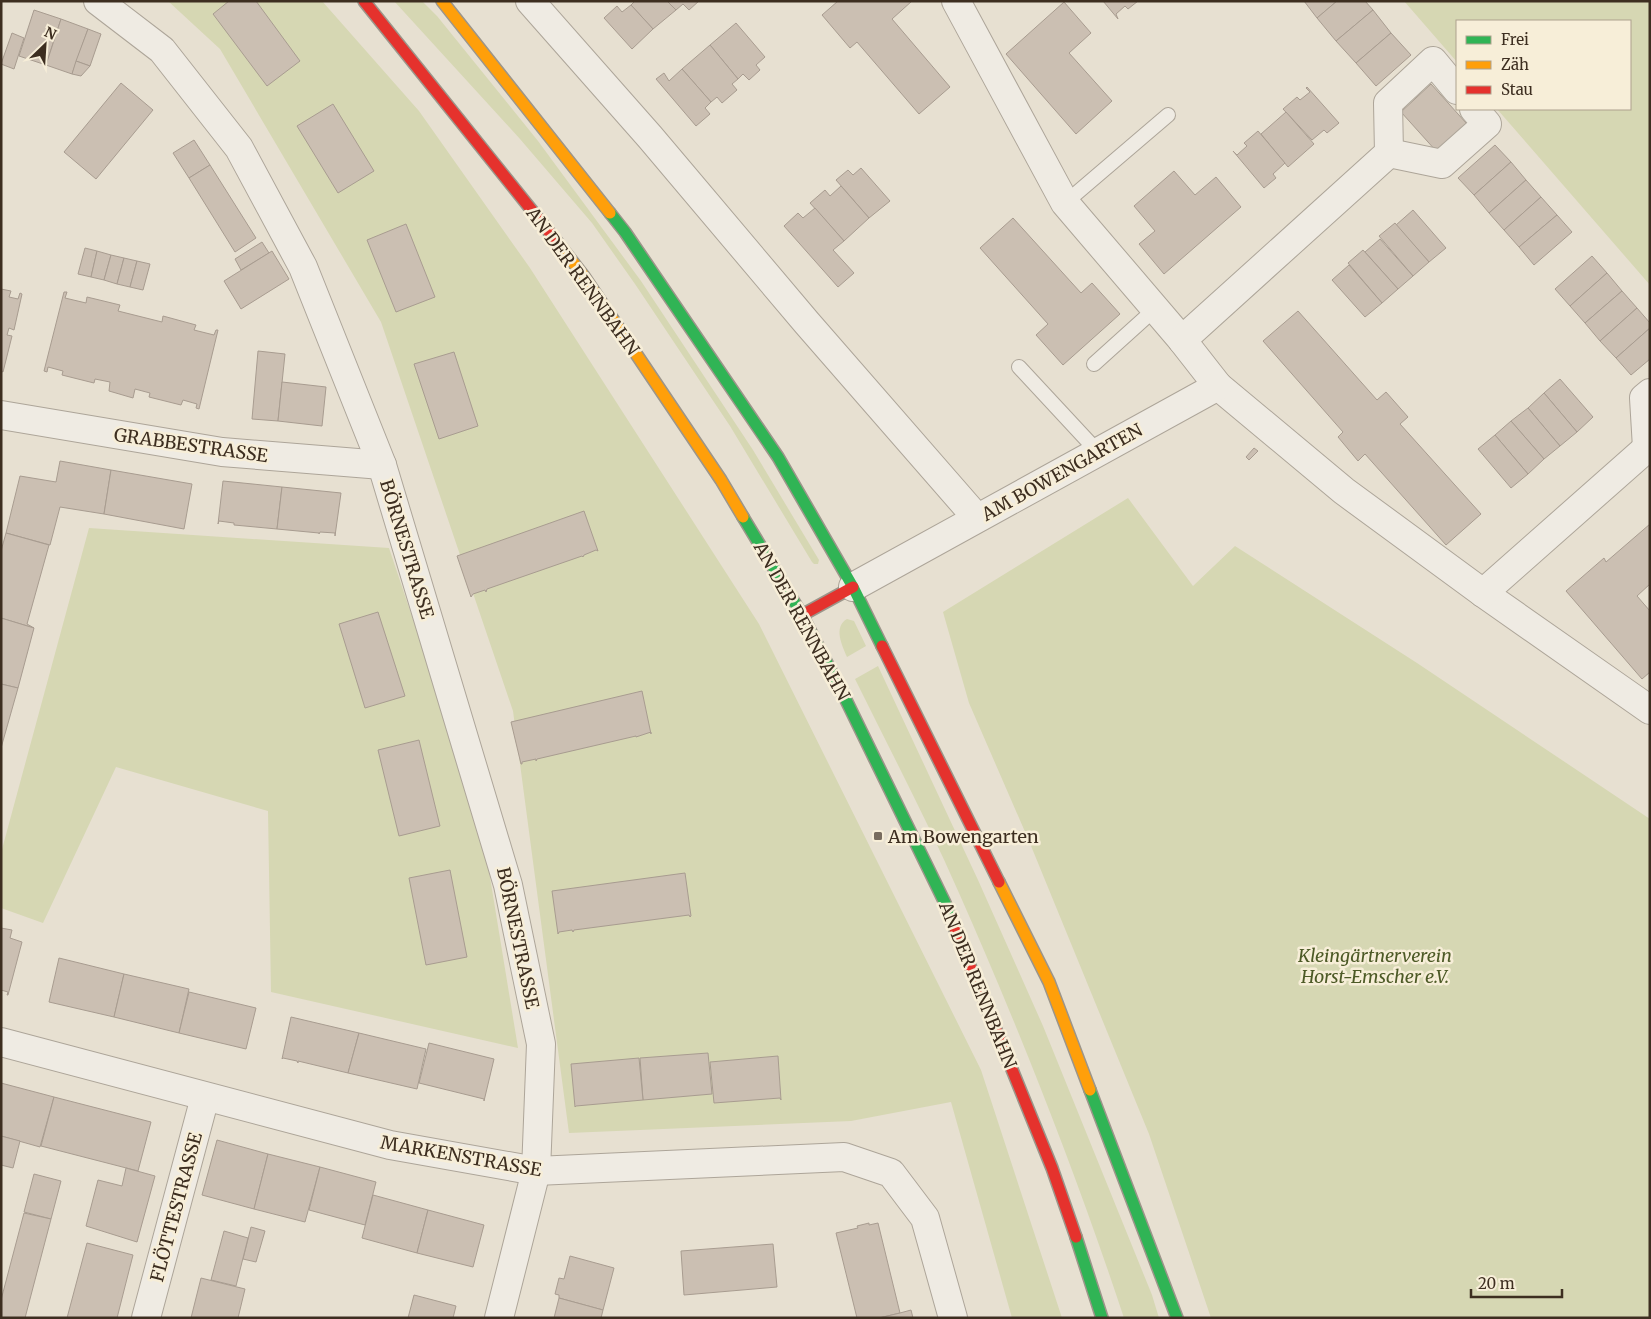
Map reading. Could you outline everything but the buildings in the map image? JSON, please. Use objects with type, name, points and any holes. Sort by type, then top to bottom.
[{"type":"main road","name":"AN DER RENNBAHN","points":[[364,1],[532,208],[583,275],[721,480],[802,615],[838,684],[945,903],[1052,1168],[1102,1318]]},
{"type":"main road","points":[[442,1],[625,232],[778,457],[853,587],[1049,982],[1177,1318]]},
{"type":"main road","points":[[802,615],[853,587]]},
{"type":"street","name":"BÖRNESTRASSE","points":[[98,1],[162,50],[238,148],[303,267],[382,465],[508,885],[541,1044],[536,1171],[499,1318]]},
{"type":"street","points":[[530,1],[656,144],[807,323],[977,518]]},
{"type":"street","points":[[963,4],[1065,203],[1182,340],[1218,386],[1344,491],[1483,593],[1650,710]]},
{"type":"street","points":[[1182,340],[1389,153],[1388,103],[1433,61],[1456,89]]},
{"type":"street","points":[[1389,153],[1442,164],[1487,124],[1475,110]]},
{"type":"street","name":"AM BOWENGARTEN","points":[[853,587],[1218,386]]},
{"type":"street","points":[[1483,593],[1648,449],[1644,398],[1650,393]]},
{"type":"street","name":"GRABBESTRASSE","points":[[2,420],[222,452],[382,465]]},
{"type":"street","name":"MARKENSTRASSE","points":[[1,1042],[390,1145],[536,1171],[844,1157],[891,1173],[925,1218],[953,1318]]},
{"type":"street","name":"FLÖTTESTRASSE","points":[[146,1318],[206,1097]]},
{"type":"lane","points":[[1065,203],[1168,115]]},
{"type":"lane","points":[[1094,364],[1155,309]]},
{"type":"lane","points":[[1019,366],[1098,452]]},
{"type":"green space","points":[[168,1],[322,1],[419,111],[530,268],[759,624],[981,1070],[1062,1318],[1012,1318],[951,1102],[851,1121],[569,1133],[513,711],[381,322],[220,49]]},
{"type":"green space","points":[[394,1],[422,1],[437,16],[538,141],[641,281],[753,450],[819,560],[818,564],[812,562],[730,426],[592,223],[520,139]]},
{"type":"green space","points":[[1404,1],[1650,1],[1650,285],[1498,110],[1631,110],[1631,20],[1456,20],[1456,61]]},
{"type":"green space","name":"Kleingärtnerverein Horst-Emscher e.V.","points":[[1128,498],[1193,586],[1235,546],[1417,663],[1650,819],[1650,1318],[1211,1318],[1149,1134],[1029,841],[969,703],[943,612]]},
{"type":"green space","points":[[89,528],[389,548],[442,706],[488,865],[518,1048],[271,992],[268,811],[116,767],[43,923],[1,908],[1,853]]},
{"type":"green space","points":[[847,619],[854,621],[866,646],[847,657],[841,642],[840,627]]},
{"type":"green space","points":[[878,666],[978,880],[1043,1026],[1152,1295],[1159,1318],[1124,1318],[1067,1156],[1004,997],[934,839],[855,679]]},
{"type":"traffic: fast","points":[[610,213],[625,232],[778,457],[853,587],[882,646]]},
{"type":"traffic: fast","points":[[743,517],[802,615],[846,700],[945,903],[955,929]]},
{"type":"traffic: fast","points":[[1090,1090],[1177,1318]]},
{"type":"traffic: fast","points":[[1076,1237],[1102,1318]]},
{"type":"traffic: slow","points":[[442,1],[610,213]]},
{"type":"traffic: slow","points":[[558,243],[583,275],[721,480],[743,517]]},
{"type":"traffic: slow","points":[[999,882],[1049,982],[1090,1090]]},
{"type":"traffic: jam","points":[[364,1],[558,243]]},
{"type":"traffic: jam","points":[[802,615],[853,587]]},
{"type":"traffic: jam","points":[[882,646],[999,882]]},
{"type":"traffic: jam","points":[[955,929],[1052,1168],[1076,1237]]},
{"type":"place","name":"Am Bowengarten","points":[[878,836]]}]
